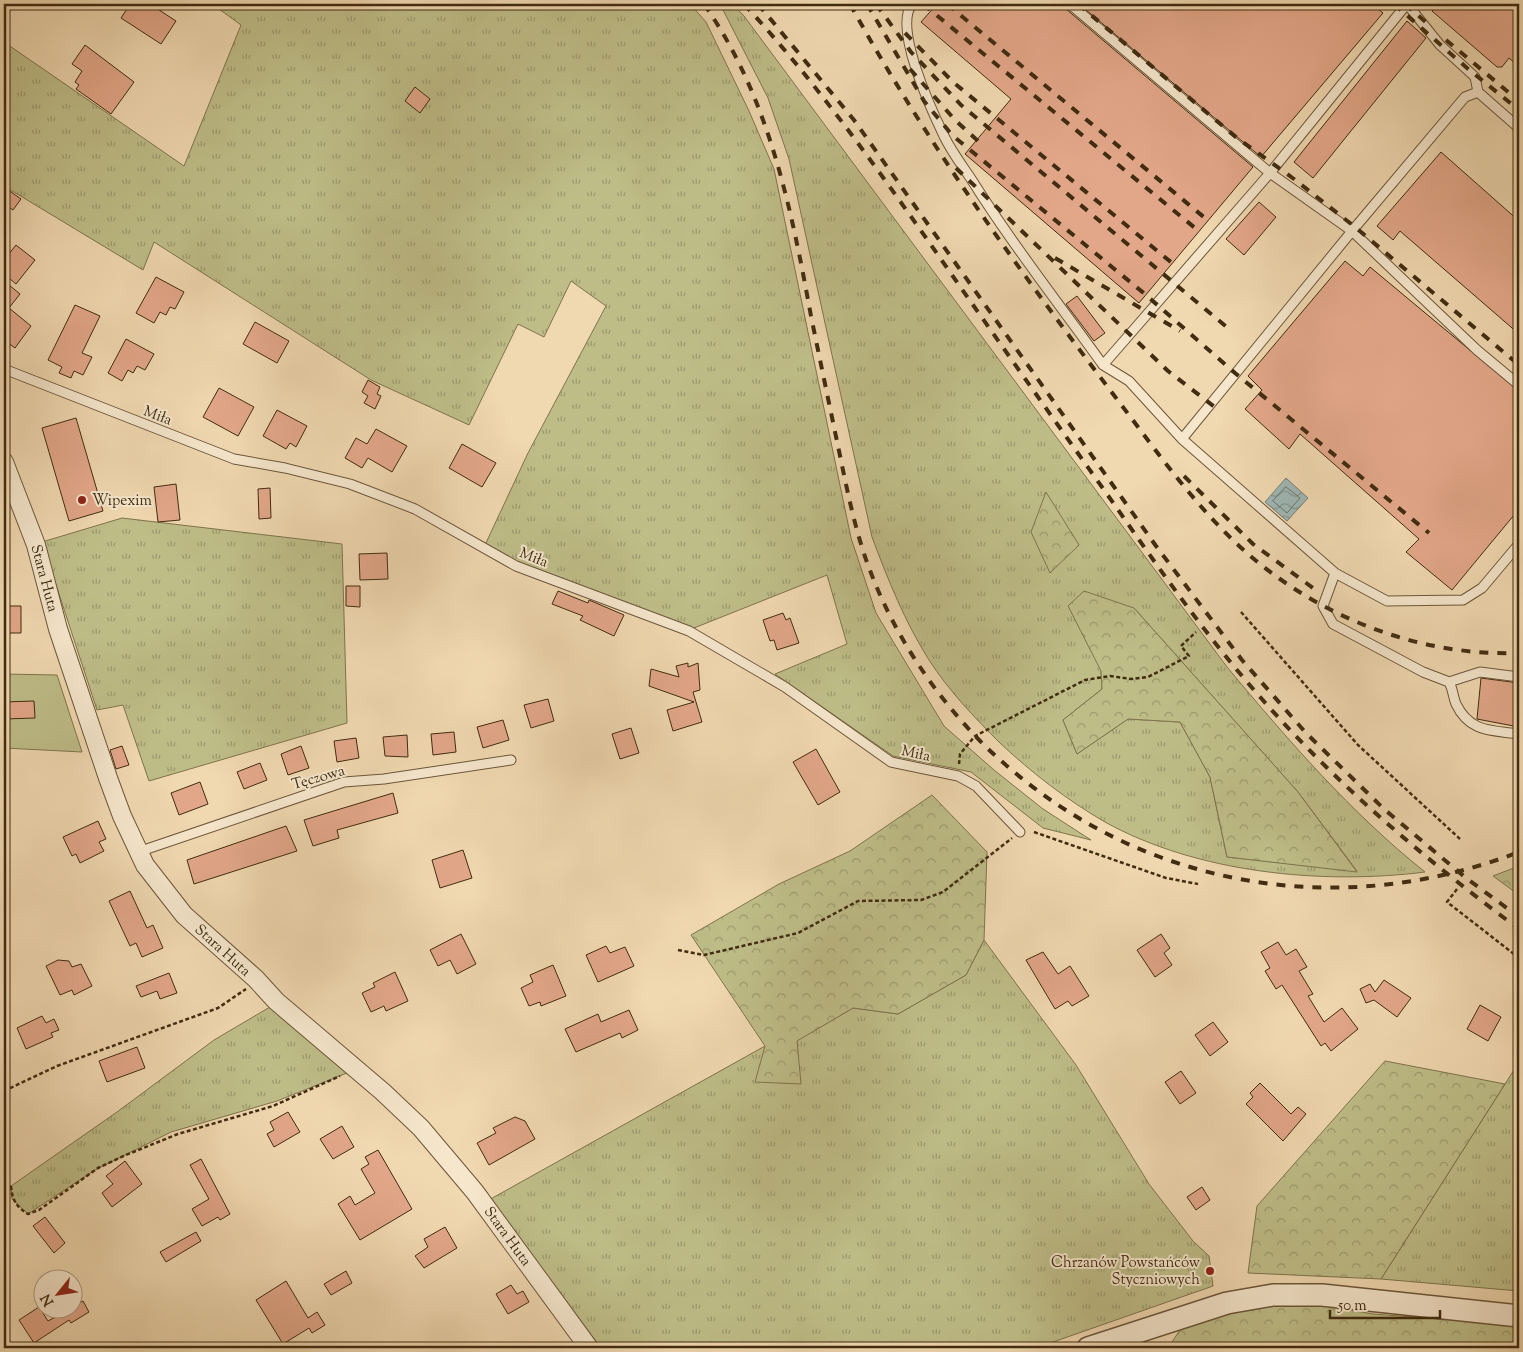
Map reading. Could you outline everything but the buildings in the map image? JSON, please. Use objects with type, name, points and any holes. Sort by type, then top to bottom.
[{"type":"street","name":"Stara Huta","points":[[4,462],[36,545],[58,629],[81,701],[122,816],[138,852],[158,883],[184,915],[252,986],[276,1001],[352,1066],[420,1128],[475,1192],[589,1348]]},
{"type":"street","points":[[1088,1348],[1227,1302],[1273,1295],[1322,1295],[1519,1316]]},
{"type":"lane","points":[[912,4],[909,8],[907,30],[913,61],[944,137],[990,209],[1103,364],[1129,381],[1182,439],[1335,573],[1387,601],[1463,600],[1482,588],[1519,544]]},
{"type":"lane","points":[[1070,4],[1270,173],[1352,231],[1477,350],[1519,385]]},
{"type":"lane","points":[[1103,364],[1270,173],[1406,4],[1440,45],[1475,77],[1478,92],[1519,128]]},
{"type":"lane","points":[[1182,439],[1352,231],[1465,97],[1478,92]]},
{"type":"lane","name":"Miła","points":[[4,370],[234,459],[285,468],[350,484],[415,509],[516,566],[689,631],[785,687],[891,762],[958,776],[976,786],[1020,832]]},
{"type":"lane","points":[[1335,573],[1323,606],[1333,624],[1423,672],[1449,682],[1480,672],[1519,677]]},
{"type":"lane","points":[[1449,682],[1455,702],[1468,723],[1480,728],[1519,734]]},
{"type":"lane","name":"Tęczowa","points":[[138,852],[344,782],[384,780],[512,760]]},
{"type":"path","points":[[1241,612],[1358,745],[1460,839]]},
{"type":"path","points":[[958,776],[960,754],[975,736],[1085,680],[1110,676],[1131,679],[1148,677],[1176,664],[1189,656],[1180,646],[1196,632]]},
{"type":"path","points":[[678,950],[704,955],[798,933],[858,901],[921,900],[944,892],[1020,832]]},
{"type":"path","points":[[1034,832],[1166,878],[1198,884]]},
{"type":"path","points":[[1457,889],[1447,902],[1519,958]]},
{"type":"path","points":[[4,1091],[57,1066],[218,1008],[252,986]]},
{"type":"path","points":[[4,1193],[11,1186],[12,1199],[21,1210],[28,1214],[39,1210],[98,1168],[126,1155],[178,1134],[273,1106],[347,1073],[352,1066]]},
{"type":"green space","points":[[212,4],[690,4],[706,22],[749,111],[774,169],[851,538],[876,613],[944,726],[994,770],[1043,809],[1091,840],[1043,828],[971,772],[893,756],[775,674],[847,644],[827,575],[694,628],[517,562],[485,545],[528,453],[606,306],[571,281],[544,337],[518,324],[469,425],[371,380],[154,242],[143,270],[4,186],[4,42],[184,166],[241,25]]},
{"type":"green space","points":[[720,4],[733,4],[744,16],[1227,667],[1345,800],[1397,849],[1425,872],[1385,876],[1344,877],[1261,871],[1220,864],[1179,853],[1141,839],[1091,814],[1037,775],[1000,743],[953,693],[929,660],[912,631],[872,537],[789,159],[768,98]],"holes":[[[1134,608],[1298,792],[1357,871],[1227,857],[1210,777],[1180,722],[1128,719],[1077,754],[1063,720],[1102,689],[1101,671]]]},
{"type":"green space","points":[[1046,492],[1079,545],[1050,573],[1031,532]]},
{"type":"green space","points":[[122,518],[342,544],[347,723],[149,781],[123,705],[97,710],[42,542]]},
{"type":"green space","points":[[1084,591],[1134,608],[1298,792],[1357,872],[1227,857],[1210,777],[1180,722],[1128,719],[1077,754],[1063,720],[1102,689],[1101,671],[1068,606]]},
{"type":"green space","points":[[4,674],[57,675],[82,752],[4,748]]},
{"type":"green space","points":[[932,795],[987,852],[984,940],[966,975],[898,1014],[853,1008],[797,1041],[801,1084],[755,1082],[765,1046],[691,935],[779,884],[850,851]]},
{"type":"green space","points":[[1519,866],[1519,895],[1493,876]]},
{"type":"green space","points":[[984,940],[1076,1065],[1149,1184],[1193,1241],[1209,1256],[1213,1286],[1036,1348],[597,1348],[487,1201],[765,1046],[796,1041],[853,1008],[898,1014],[966,975]]},
{"type":"green space","points":[[270,1007],[347,1073],[277,1101],[171,1132],[95,1170],[28,1214],[12,1199],[11,1186],[117,1112],[214,1040]]},
{"type":"green space","points":[[1385,1061],[1505,1084],[1381,1279],[1248,1273],[1257,1206]]},
{"type":"green space","points":[[1519,1062],[1519,1291],[1381,1279],[1505,1084]]},
{"type":"green space","points":[[1272,1305],[1323,1305],[1373,1314],[1519,1325],[1519,1348],[1168,1348],[1184,1324],[1200,1316]]},
{"type":"water","points":[[1286,478],[1308,498],[1287,521],[1265,502]]},
{"type":"railway","points":[[704,4],[726,40],[745,77],[761,115],[774,154],[795,234],[848,494],[860,542],[871,573],[892,621],[919,666],[950,707],[985,746],[1004,764],[1066,811],[1112,836],[1160,857],[1204,871],[1249,881],[1294,886],[1340,888],[1385,885],[1430,878],[1475,867],[1519,852]]},
{"type":"railway","points":[[744,4],[796,64],[869,158],[1166,578],[1241,675],[1290,730],[1352,792],[1417,849],[1519,929]]},
{"type":"railway","points":[[758,4],[854,120],[1156,546],[1242,660],[1306,733],[1384,809],[1466,878],[1519,917]]},
{"type":"railway","points":[[850,4],[910,106],[1008,252],[1189,493],[1232,539],[1280,579],[1334,612],[1364,625],[1394,636],[1456,650],[1487,653],[1519,653]]},
{"type":"railway","points":[[867,4],[924,101],[952,135],[1429,533]]},
{"type":"railway","points":[[876,4],[911,52],[961,105],[1229,329]]},
{"type":"railway","points":[[923,4],[1195,228]]},
{"type":"railway","points":[[947,4],[1205,218]]},
{"type":"railway","points":[[1078,4],[1237,138],[1294,179],[1355,227],[1519,365]]},
{"type":"railway","points":[[1394,4],[1467,68],[1519,110]]},
{"type":"railway","points":[[1405,4],[1429,25]]},
{"type":"railway","points":[[905,33],[953,82],[1172,263]]},
{"type":"railway","points":[[1446,40],[1519,101]]},
{"type":"railway","points":[[910,69],[955,120],[978,141]]},
{"type":"railway","points":[[956,168],[1168,371],[1216,408]]},
{"type":"railway","points":[[1055,258],[1180,331]]},
{"type":"railway","points":[[1184,476],[1253,544],[1313,588]]},
{"type":"place","name":"Wipexim","points":[[82,500]]},
{"type":"place","name":"Chrzanów Powstańców Styczniowych","points":[[1210,1271]]}]
